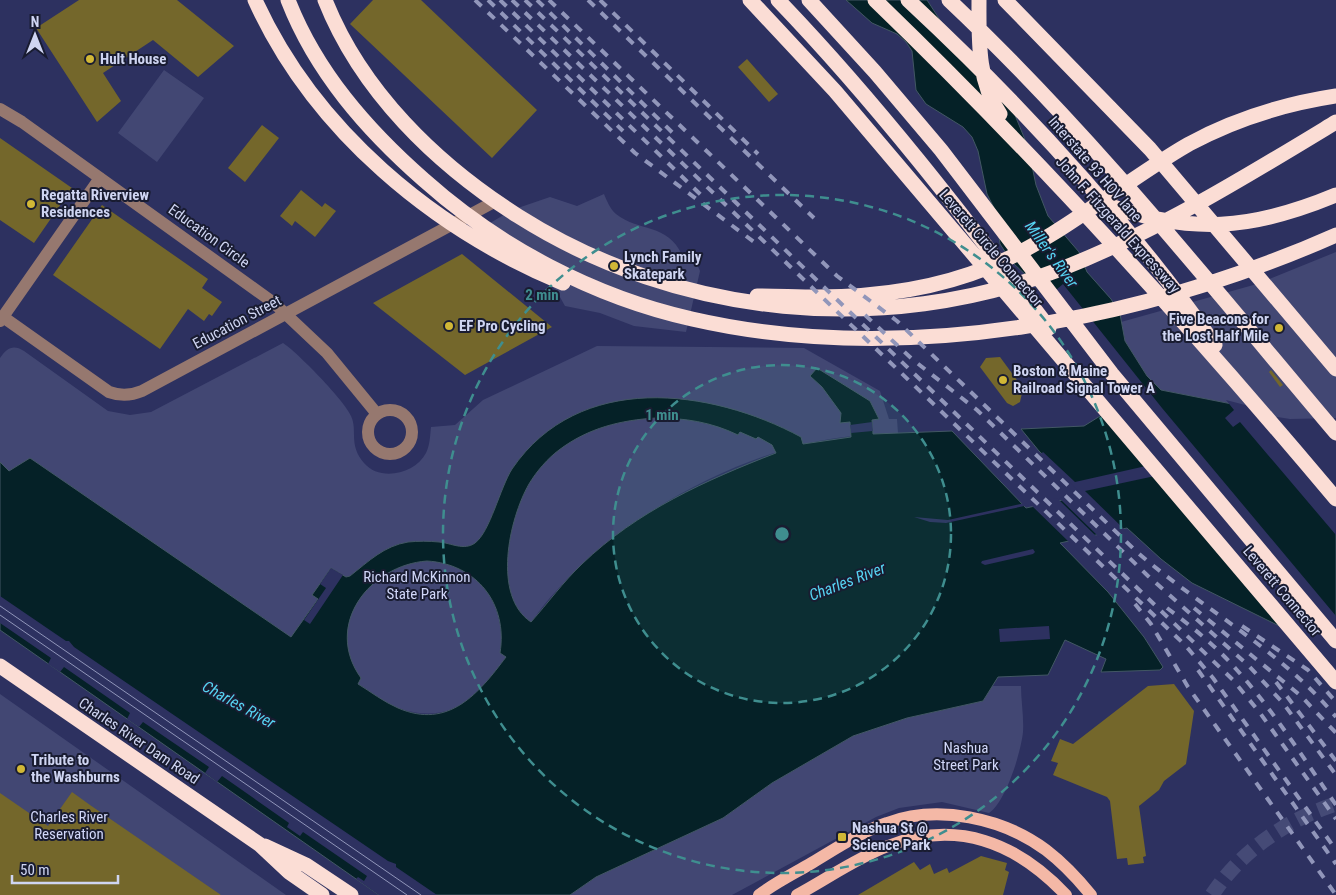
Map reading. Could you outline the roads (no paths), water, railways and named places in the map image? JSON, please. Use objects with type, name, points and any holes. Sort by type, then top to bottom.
[{"type":"highway","points":[[254,0],[288,63],[320,105],[363,152],[431,209],[480,242],[535,271],[621,303],[692,319],[790,334],[867,337],[917,336],[1046,322],[1122,307],[1187,290],[1272,261],[1336,235]]},
{"type":"highway","points":[[288,0],[299,26],[321,66],[354,110],[390,149],[448,200],[493,233],[566,274],[619,297],[692,319]]},
{"type":"highway","points":[[325,0],[351,51],[385,100],[437,154],[485,194],[528,222],[597,258],[667,284],[718,298],[792,308],[842,310],[923,304],[1004,287],[1058,270],[1134,236],[1188,208],[1336,122]]},
{"type":"highway","name":"Leverett Circle Connector","points":[[750,0],[835,91],[1201,522]]},
{"type":"highway","points":[[778,0],[853,81],[944,190],[1084,374],[1103,406]]},
{"type":"highway","name":"Leverett Circle Connector","points":[[809,0],[875,72],[936,144],[1100,360],[1236,523]]},
{"type":"highway","points":[[870,0],[905,29]]},
{"type":"highway","points":[[875,0],[905,29]]},
{"type":"highway","name":"Interstate 93 HOV lane","points":[[908,0],[1017,108],[1115,217],[1182,299],[1254,401]]},
{"type":"highway","name":"John F. Fitzgerald Expressway","points":[[949,0],[1029,80],[1134,194],[1336,433]]},
{"type":"highway","points":[[979,0],[980,52],[984,79],[993,104],[1015,134],[1045,165],[1078,191],[1098,202],[1138,215],[1186,225],[1223,226],[1258,221],[1286,214],[1336,195]]},
{"type":"highway","points":[[1005,0],[1150,149],[1336,369]]},
{"type":"highway","name":"John F. Fitzgerald Expressway","points":[[905,29],[979,101],[1084,211],[1254,401],[1336,499]]},
{"type":"highway","points":[[718,298],[870,295],[921,287],[967,275],[1004,260],[1047,237],[1173,154],[1210,134],[1274,109],[1336,96]]},
{"type":"highway","name":"Leverett Connector","points":[[1201,522],[1336,682]]},
{"type":"highway","name":"Leverett Connector","points":[[1236,523],[1336,641]]},
{"type":"highway","name":"Charles River Dam Road","points":[[0,666],[259,844],[285,868],[322,895]]},
{"type":"highway","name":"Charles River Dam Road","points":[[259,844],[306,865],[351,895]]},
{"type":"main road","points":[[759,895],[875,828],[901,818],[930,814],[972,818],[1001,827],[1026,838],[1061,863],[1091,895]]},
{"type":"main road","points":[[797,895],[885,847],[921,837],[946,835],[983,840],[1008,849],[1040,869],[1066,895]]},
{"type":"main road","points":[[751,895],[775,885]]},
{"type":"street","name":"Education Circle","points":[[0,109],[100,178],[287,314],[341,368],[377,414]]},
{"type":"street","points":[[1,319],[100,178]]},
{"type":"street","name":"Education Street","points":[[1,319],[104,389],[123,395],[142,391],[492,203]]},
{"type":"water","points":[[846,0],[927,0],[953,40],[1008,98],[1028,147],[1036,185],[1048,216],[1079,252],[1087,272],[1111,299],[1120,314],[1125,341],[1147,376],[1161,390],[1237,405],[1290,422],[1336,420],[1336,654],[1192,583],[1161,559],[1127,528],[1060,543],[1108,592],[1144,637],[1163,667],[1160,670],[1101,672],[1106,659],[1065,640],[1048,675],[998,677],[983,701],[907,718],[853,736],[772,783],[723,818],[596,877],[570,895],[379,895],[0,630],[0,462],[9,471],[30,458],[291,637],[318,599],[312,595],[331,568],[346,577],[350,576],[384,551],[408,542],[435,542],[462,546],[475,543],[490,520],[512,469],[540,437],[573,416],[609,403],[648,398],[687,400],[727,408],[765,420],[801,437],[803,444],[851,437],[850,422],[840,423],[841,413],[822,387],[810,376],[817,368],[870,401],[879,419],[872,420],[873,434],[952,431],[1026,508],[1085,495],[1039,451],[1021,429],[1084,426],[1113,408],[1116,403],[1112,380],[1030,279],[1011,261],[1000,244],[995,210],[987,194],[978,151],[972,137],[963,127],[926,104],[916,90],[912,51],[906,42],[897,34],[872,23]],"holes":[[[656,418],[698,422],[738,435],[740,432],[756,439],[758,437],[772,445],[776,453],[698,486],[626,528],[582,564],[531,622],[519,610],[511,594],[508,576],[508,556],[515,517],[529,484],[551,457],[581,436],[605,426]],[[427,561],[445,564],[461,570],[485,590],[494,603],[499,618],[501,635],[500,653],[506,657],[485,683],[461,704],[447,711],[433,714],[416,714],[398,708],[358,684],[361,678],[351,658],[347,638],[350,619],[358,601],[371,586],[387,574],[406,565]]]},
{"type":"tunnel","points":[[1212,895],[1237,864],[1266,839],[1282,828],[1336,804]]},
{"type":"tram line","points":[[0,606],[421,895]]},
{"type":"tram line","points":[[0,615],[407,895]]},
{"type":"railway","points":[[475,0],[635,153],[754,242]]},
{"type":"railway","points":[[488,0],[623,131]]},
{"type":"railway","points":[[500,0],[702,196]]},
{"type":"railway","points":[[512,0],[1185,645],[1213,678],[1336,850]]},
{"type":"railway","points":[[525,0],[1233,680],[1260,713],[1336,819]]},
{"type":"railway","points":[[537,0],[678,138]]},
{"type":"railway","points":[[549,0],[837,276],[897,321],[1137,552],[1266,650],[1314,693],[1336,717]]},
{"type":"railway","points":[[588,0],[814,218]]},
{"type":"railway","points":[[600,0],[758,154]]},
{"type":"railway","points":[[865,315],[912,359],[977,410],[1148,576],[1248,665],[1283,703],[1336,775]]},
{"type":"railway","points":[[1135,604],[1151,624],[1188,687],[1336,895]]},
{"type":"railway","points":[[1167,608],[1212,644],[1250,685],[1288,735],[1336,805]]},
{"type":"railway","points":[[1194,608],[1301,696],[1336,733]]},
{"type":"railway","points":[[1242,626],[1308,670],[1336,702]]},
{"type":"railway","points":[[1198,670],[1336,864]]},
{"type":"railway","points":[[1276,682],[1336,761]]},
{"type":"place","name":"Hult House","points":[[90,59]]},
{"type":"place","name":"Regatta Riverview Residences","points":[[31,204]]},
{"type":"place","name":"Lynch Family Skatepark","points":[[614,266]]},
{"type":"place","name":"EF Pro Cycling","points":[[449,326]]},
{"type":"place","name":"Five Beacons for the Lost Half Mile","points":[[1279,328]]},
{"type":"place","name":"Boston & Maine Railroad Signal Tower A","points":[[1003,380]]},
{"type":"place","name":"Tribute to the Washburns","points":[[21,769]]},
{"type":"place","name":"Nashua St @ Science Park","points":[[842,837]]},
{"type":"water label","name":"Miller's River","points":[[1052,254]]},
{"type":"water label","name":"Charles River","points":[[847,581]]},
{"type":"water label","name":"Charles River","points":[[239,704]]},
{"type":"park label","name":"Richard McKinnon State Park","points":[[417,586]]},
{"type":"park label","name":"Nashua Street Park","points":[[966,756]]},
{"type":"park label","name":"Charles River Reservation","points":[[69,826]]}]
